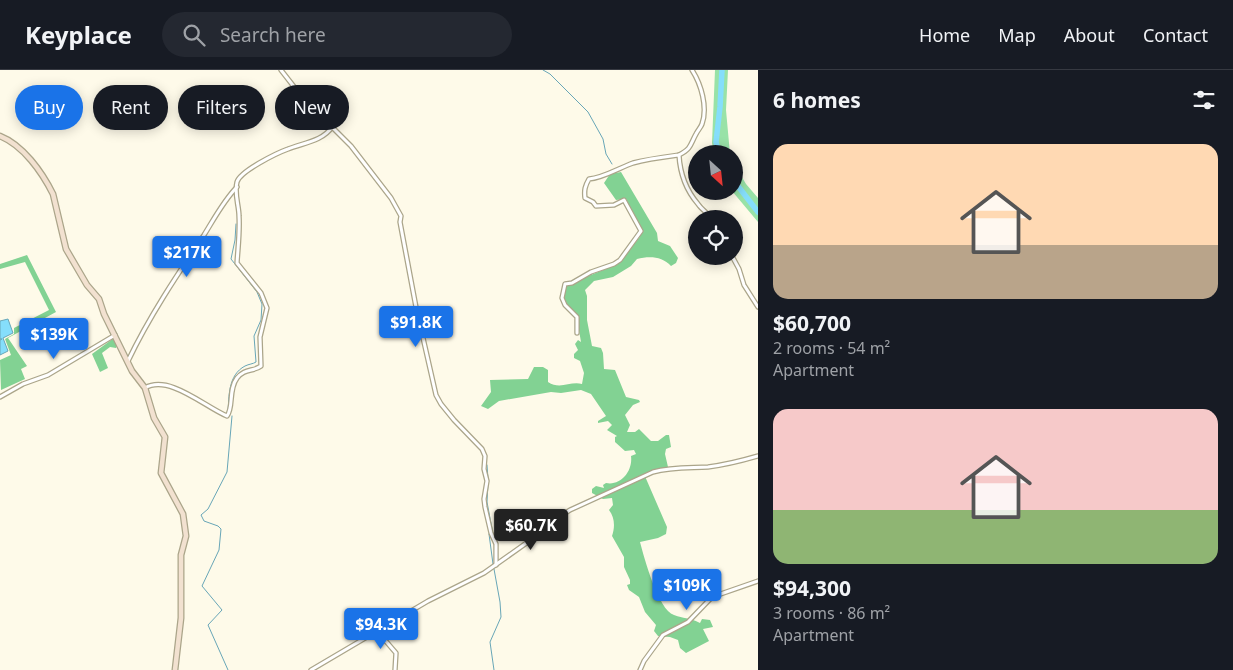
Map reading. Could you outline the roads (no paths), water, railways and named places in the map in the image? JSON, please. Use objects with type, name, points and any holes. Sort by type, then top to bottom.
[{"type":"street","points":[[281,70],[293,85]]},
{"type":"street","points":[[577,333],[577,317],[565,305],[562,298],[565,284],[572,283],[590,272],[620,260],[641,231],[624,200],[614,205],[596,206],[594,202],[584,198],[586,184],[590,179],[599,178],[616,169],[679,155],[691,147],[695,135],[702,125],[704,113],[698,80],[692,70]]},
{"type":"street","points":[[145,388],[150,385],[159,384],[184,392],[227,416],[230,412],[233,385],[238,377],[247,369],[260,366],[260,337],[268,308],[261,293],[237,263],[239,215],[236,194],[239,177],[287,149],[321,138],[331,130]]},
{"type":"street","points":[[334,130],[351,146],[391,198],[401,216],[400,222],[416,307],[436,395],[441,404],[482,449],[486,456],[484,469],[487,482],[484,500],[491,533],[496,544],[496,565]]},
{"type":"street","points":[[0,136],[29,156],[49,186],[53,194],[66,249],[87,285],[99,299],[104,314],[132,371],[145,388],[154,418],[165,437],[161,473],[183,514],[186,536],[182,555],[181,618],[175,670]]},
{"type":"street","points":[[679,155],[683,180],[703,210]]},
{"type":"street","points":[[127,361],[157,308],[237,187]]},
{"type":"street","points":[[737,265],[744,285],[758,307]]},
{"type":"street","points":[[0,397],[23,384],[48,375],[115,335]]},
{"type":"street","points":[[311,670],[343,653],[380,629],[496,565],[570,510],[652,472],[732,463],[758,456]]},
{"type":"street","points":[[640,670],[644,661],[663,635],[688,622],[712,597],[758,581]]},
{"type":"street","points":[[380,629],[384,639],[396,653],[395,670]]},
{"type":"water","points":[[8,319],[13,333],[3,338],[8,351],[0,355],[0,340],[2,339],[0,339],[0,321]]},
{"type":"waterway","points":[[543,70],[550,74],[588,112],[603,139],[606,154],[612,164]]},
{"type":"waterway","points":[[717,145],[722,70]]},
{"type":"waterway","points":[[743,193],[758,212]]},
{"type":"waterway","points":[[228,413],[232,380],[239,370],[256,362],[254,336],[261,320],[262,304],[257,292],[231,259],[236,224]]},
{"type":"waterway","points":[[228,670],[208,625],[222,610],[202,586],[219,550],[221,529],[204,521],[201,515],[208,509],[227,472],[232,416]]},
{"type":"waterway","points":[[487,465],[488,479]]},
{"type":"waterway","points":[[488,483],[487,502],[492,529]]},
{"type":"waterway","points":[[489,534],[493,564]]},
{"type":"waterway","points":[[494,569],[501,617],[490,642],[494,670]]}]
